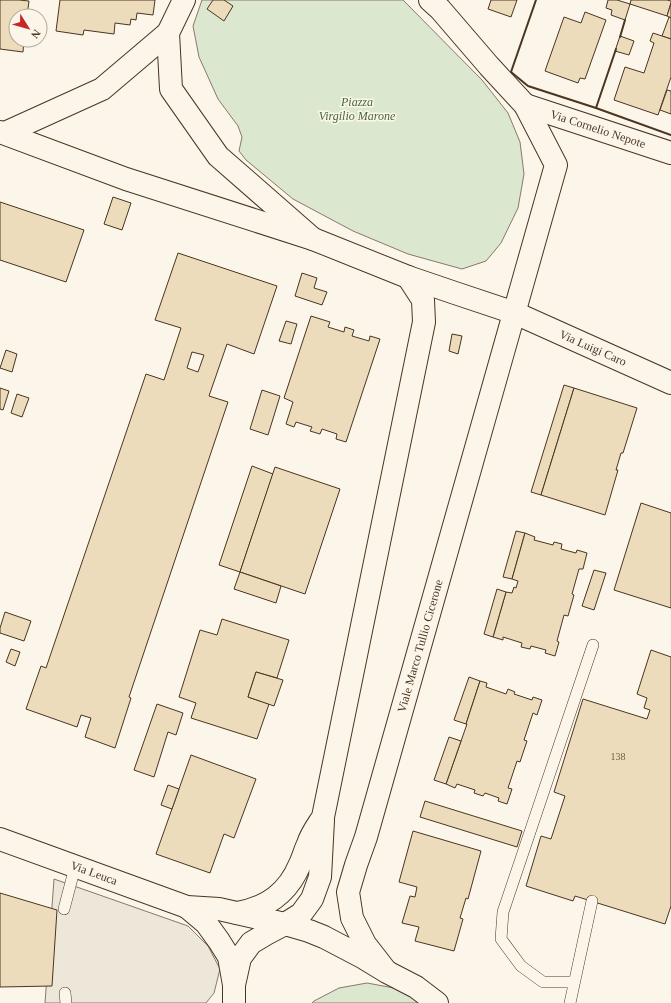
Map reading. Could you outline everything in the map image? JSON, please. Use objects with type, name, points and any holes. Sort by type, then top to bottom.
[{"type":"street","points":[[2,132],[102,89],[168,32],[184,0]]},
{"type":"street","points":[[2,132],[126,179],[313,239],[408,276],[515,313],[556,164],[525,106],[440,9],[430,0]]},
{"type":"street","points":[[168,32],[171,89],[218,156],[313,239]]},
{"type":"street","name":"Via Cornelio Nepote","points":[[525,106],[671,153]]},
{"type":"street","points":[[234,994],[240,958],[251,943],[301,914],[312,899],[320,876],[323,817],[424,322],[423,300],[408,276]]},
{"type":"street","name":"Via Luigi Caro","points":[[515,313],[671,383]]},
{"type":"street","name":"Viale Marco Tullio Cicerone","points":[[387,972],[365,944],[352,918],[348,892],[368,830],[515,313]]},
{"type":"street","points":[[237,913],[251,911],[279,895],[292,880],[301,863],[308,843],[323,817]]},
{"type":"street","name":"Via Leuca","points":[[0,840],[187,907],[219,909],[309,931],[324,937],[416,987],[437,1003]]},
{"type":"street","name":"Via Leuca","points":[[187,907],[206,923],[229,958],[234,994]]},
{"type":"lane","points":[[574,982],[543,982],[521,966],[501,939],[503,912],[593,645]]},
{"type":"lane","points":[[64,909],[76,867]]},
{"type":"lane","points":[[570,1003],[592,901]]},
{"type":"green space","name":"Piazza Virgilio Marone","points":[[202,0],[403,0],[482,80],[508,113],[520,142],[524,174],[518,208],[501,243],[486,261],[462,269],[408,254],[353,231],[293,199],[246,160],[239,151],[242,137],[238,126],[218,99],[199,57],[193,26]]},
{"type":"green space","points":[[367,983],[394,988],[422,1003],[312,1003],[339,988]]},
{"type":"shaded area","points":[[54,879],[188,926],[208,946],[220,969],[214,993],[206,1003],[45,1003]]},
{"type":"building","points":[[0,0],[29,1],[28,8],[8,8],[8,48],[23,48],[23,52],[0,49]]},
{"type":"building","points":[[60,0],[155,0],[153,15],[137,13],[136,20],[131,19],[130,25],[115,23],[114,34],[84,30],[83,35],[56,31]]},
{"type":"building","points":[[213,0],[224,0],[233,6],[224,21],[207,9]]},
{"type":"building","points":[[491,0],[517,0],[511,17],[488,9]]},
{"type":"building","points":[[608,0],[617,0],[630,4],[625,20],[611,15],[612,10],[606,8]]},
{"type":"building","points":[[631,0],[667,0],[671,1],[671,3],[667,16],[630,4]]},
{"type":"building","points":[[671,3],[671,18],[667,16]]},
{"type":"building","points":[[585,12],[606,20],[585,79],[580,78],[578,83],[545,71],[564,17],[581,23]]},
{"type":"building","points":[[669,17],[671,18],[671,39],[662,36]]},
{"type":"building","points":[[653,33],[671,39],[671,77],[658,115],[614,100],[625,67],[644,73],[654,43],[650,41]]},
{"type":"building","points":[[620,36],[634,41],[629,55],[615,51]]},
{"type":"building","points":[[667,90],[671,91],[671,114],[660,110]]},
{"type":"building","points":[[113,197],[131,203],[122,230],[104,224]]},
{"type":"building","points":[[0,202],[84,230],[66,282],[0,260]]},
{"type":"building","points":[[178,253],[277,286],[254,354],[227,344],[209,396],[228,402],[129,697],[131,698],[115,748],[85,737],[91,718],[81,715],[77,727],[26,709],[41,666],[46,668],[146,374],[164,380],[181,328],[155,320]],"holes":[[[192,352],[204,355],[198,372],[187,368]]]},
{"type":"building","points":[[302,273],[317,278],[314,288],[327,292],[322,305],[295,296]]},
{"type":"building","points":[[311,316],[330,322],[328,327],[344,332],[345,327],[354,330],[352,336],[369,341],[370,336],[380,339],[346,442],[336,439],[337,434],[322,429],[320,434],[310,431],[312,427],[296,422],[294,427],[286,424],[293,402],[284,398]]},
{"type":"building","points":[[286,321],[297,324],[291,344],[279,341]]},
{"type":"building","points":[[452,334],[462,336],[458,354],[449,351]]},
{"type":"building","points":[[6,350],[17,354],[12,372],[0,368]]},
{"type":"building","points":[[564,385],[574,388],[541,495],[531,492]]},
{"type":"building","points":[[0,388],[9,391],[3,410],[0,409]]},
{"type":"building","points":[[574,388],[637,408],[623,453],[621,453],[616,470],[618,470],[605,515],[541,495]]},
{"type":"building","points":[[262,390],[280,396],[268,435],[250,429]]},
{"type":"building","points":[[17,394],[29,398],[22,417],[11,413]]},
{"type":"building","points":[[252,466],[273,474],[240,572],[219,565]]},
{"type":"building","points":[[275,467],[340,489],[305,594],[240,572]]},
{"type":"building","points":[[641,503],[671,513],[671,608],[614,590]]},
{"type":"building","points":[[516,531],[525,533],[512,579],[503,577]]},
{"type":"building","points":[[525,533],[535,537],[534,540],[553,545],[554,542],[562,544],[561,549],[576,553],[577,550],[587,553],[583,569],[579,569],[568,616],[564,615],[557,641],[559,642],[555,656],[545,653],[546,650],[531,646],[530,649],[521,647],[522,643],[503,637],[503,640],[493,637],[506,592],[512,593],[514,587],[516,588],[518,581],[512,579]]},
{"type":"building","points":[[594,570],[606,573],[594,610],[582,606]]},
{"type":"building","points":[[240,572],[281,586],[276,603],[234,589]]},
{"type":"building","points":[[497,589],[506,592],[493,637],[484,634]]},
{"type":"building","points":[[5,612],[31,621],[24,641],[0,633]]},
{"type":"building","points":[[222,619],[289,640],[277,678],[256,672],[248,697],[269,704],[257,739],[191,718],[196,703],[179,697],[200,630],[217,635]]},
{"type":"building","points":[[11,649],[20,652],[15,666],[6,662]]},
{"type":"building","points":[[651,650],[671,657],[671,906],[665,924],[575,896],[573,901],[526,886],[541,836],[551,839],[565,796],[554,792],[583,699],[647,719],[650,710],[644,708],[647,698],[637,694]]},
{"type":"building","points":[[256,672],[283,680],[274,706],[248,697]]},
{"type":"building","points":[[469,677],[480,681],[466,724],[454,720]]},
{"type":"building","points":[[480,681],[487,683],[486,687],[506,694],[508,689],[515,692],[514,694],[532,700],[533,697],[542,700],[537,715],[533,713],[524,740],[527,741],[520,762],[517,761],[508,788],[512,789],[507,804],[498,801],[499,798],[485,793],[483,796],[474,793],[475,790],[457,784],[455,788],[446,784]]},
{"type":"building","points":[[157,704],[183,713],[176,735],[168,732],[154,777],[134,770]]},
{"type":"building","points":[[449,737],[461,741],[446,784],[434,780]]},
{"type":"building","points":[[191,755],[256,779],[234,838],[224,834],[210,873],[156,854]]},
{"type":"building","points":[[168,785],[179,789],[172,809],[161,805]]},
{"type":"building","points":[[425,801],[522,831],[517,847],[420,817]]},
{"type":"building","points":[[413,831],[481,851],[468,899],[466,898],[460,918],[463,919],[454,951],[415,941],[419,927],[402,923],[410,896],[415,897],[417,887],[399,882]]},
{"type":"building","points":[[0,893],[57,910],[52,986],[0,987]]},
{"type":"wall","points":[[536,0],[511,72],[528,86],[596,108],[671,135]]},
{"type":"wall","points":[[620,37],[625,20]]},
{"type":"wall","points":[[596,108],[616,49]]}]
